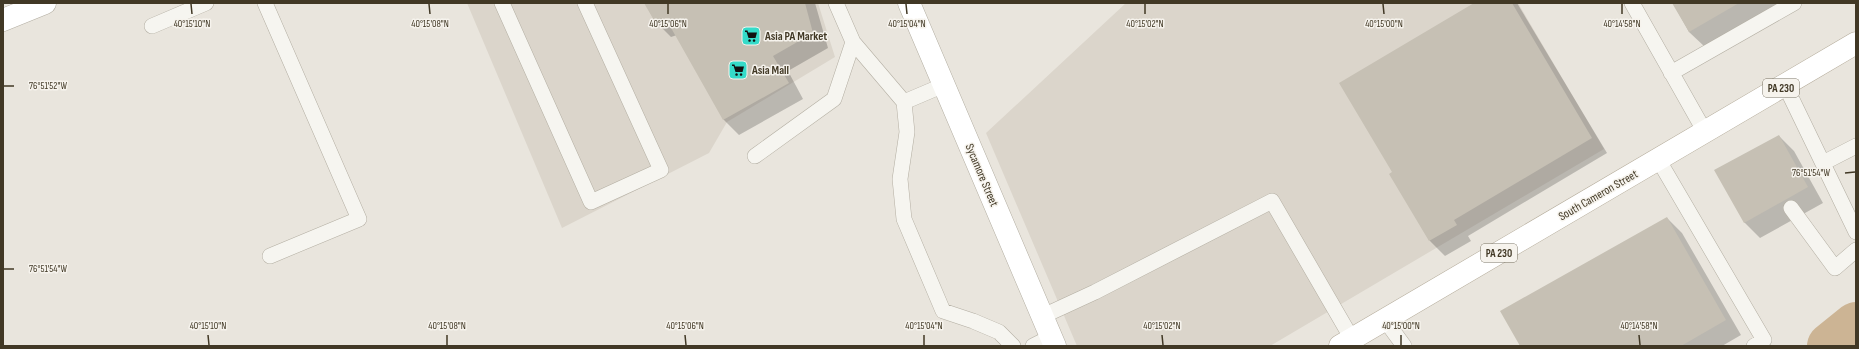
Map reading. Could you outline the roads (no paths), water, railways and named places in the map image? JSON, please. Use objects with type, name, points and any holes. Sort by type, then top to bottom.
[{"type":"main road","points":[[3,20],[45,3]]},
{"type":"main road","name":"Sycamore Street","points":[[909,3],[1042,316],[1047,343]]},
{"type":"main road","name":"South Cameron Street","points":[[1346,343],[1856,44]]},
{"type":"lane","points":[[152,26],[206,3]]},
{"type":"lane","points":[[265,3],[359,219],[270,256]]},
{"type":"lane","points":[[502,3],[591,202],[661,170],[585,3]]},
{"type":"lane","points":[[836,3],[853,42],[904,102],[907,132],[900,179],[904,219],[943,311],[999,332],[1013,346]]},
{"type":"lane","points":[[1632,3],[1705,132]]},
{"type":"lane","points":[[1671,73],[1794,3]]},
{"type":"lane","points":[[755,156],[834,99],[853,42]]},
{"type":"lane","points":[[904,102],[944,85]]},
{"type":"lane","points":[[1785,85],[1856,232]]},
{"type":"lane","points":[[1823,163],[1856,146]]},
{"type":"lane","points":[[1658,159],[1764,340],[1754,346]]},
{"type":"lane","points":[[1042,316],[1095,292],[1272,201],[1346,343]]},
{"type":"lane","points":[[1791,208],[1835,268],[1856,250]]},
{"type":"lane","points":[[1385,320],[1404,346]]},
{"type":"waterway","points":[[1830,346],[1856,325]]},
{"type":"place","name":"Asia PA Market","points":[[751,36]]},
{"type":"place","name":"Asia Mall","points":[[738,70]]}]
